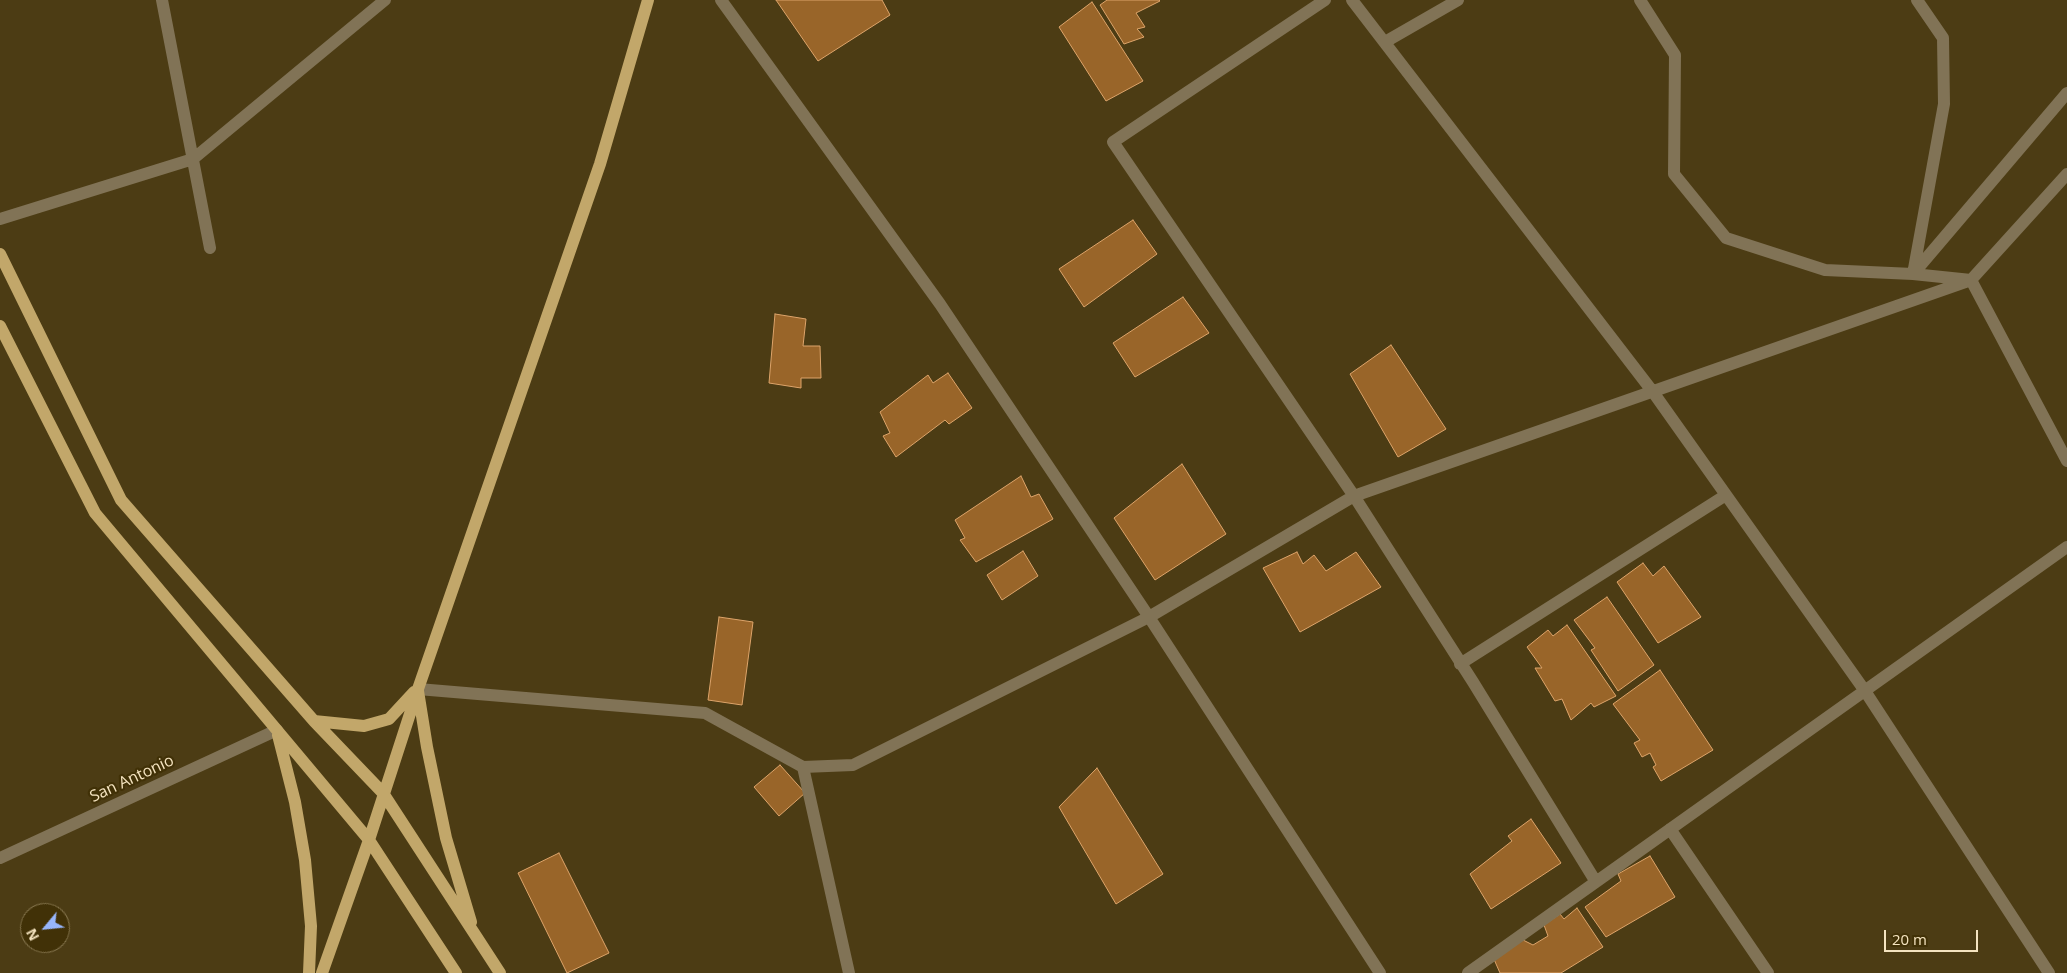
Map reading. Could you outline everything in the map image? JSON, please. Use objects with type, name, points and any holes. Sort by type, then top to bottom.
[{"type":"main road","points":[[322,973],[369,840],[382,793],[418,688],[600,164],[648,0]]},
{"type":"main road","points":[[0,254],[122,500],[314,721],[382,793],[500,973]]},
{"type":"main road","points":[[0,326],[95,513],[369,840],[456,973]]},
{"type":"main road","points":[[314,721],[364,726],[389,719],[418,688]]},
{"type":"main road","points":[[418,688],[427,747],[446,838],[474,935]]},
{"type":"main road","points":[[277,730],[295,802],[305,860],[311,926],[309,973]]},
{"type":"street","points":[[162,0],[210,248]]},
{"type":"street","points":[[0,219],[193,159],[385,0]]},
{"type":"street","points":[[721,0],[940,304],[1149,617],[1380,973]]},
{"type":"street","points":[[1325,0],[1113,142],[1354,496],[1596,882]]},
{"type":"street","points":[[1352,0],[1653,392],[1865,691],[2049,973]]},
{"type":"street","points":[[1385,42],[1458,0]]},
{"type":"street","points":[[1640,0],[1675,55],[1674,174],[1726,238],[1825,270],[1913,274],[1971,280]]},
{"type":"street","points":[[1913,274],[1944,104],[1943,38],[1917,0]]},
{"type":"street","points":[[1913,274],[2067,93]]},
{"type":"street","points":[[418,688],[705,713],[803,767],[853,765],[1149,617],[1354,496],[1971,280],[2067,174]]},
{"type":"street","points":[[1971,280],[2067,461]]},
{"type":"street","points":[[1460,664],[1726,495]]},
{"type":"street","points":[[1469,973],[2067,547]]},
{"type":"street","name":"San Antonio","points":[[0,858],[277,730]]},
{"type":"street","points":[[803,767],[849,973]]},
{"type":"street","points":[[1670,829],[1768,973]]},
{"type":"building","points":[[776,0],[882,0],[890,15],[818,61]]},
{"type":"building","points":[[1107,0],[1160,1],[1136,13],[1145,27],[1137,29],[1144,37],[1124,44],[1100,5]]},
{"type":"building","points":[[1092,2],[1143,81],[1106,101],[1059,27]]},
{"type":"building","points":[[1133,220],[1157,254],[1084,307],[1059,269]]},
{"type":"building","points":[[1183,297],[1209,333],[1135,377],[1113,343]]},
{"type":"building","points":[[775,314],[806,319],[803,346],[820,346],[821,378],[801,378],[801,388],[769,383]]},
{"type":"building","points":[[1391,345],[1446,429],[1398,457],[1350,374]]},
{"type":"building","points":[[948,373],[972,408],[949,424],[945,420],[896,457],[883,436],[890,433],[880,412],[928,375],[933,383]]},
{"type":"building","points":[[1182,464],[1226,534],[1155,580],[1114,518]]},
{"type":"building","points":[[1021,476],[1031,497],[1039,494],[1053,519],[976,562],[960,540],[965,538],[955,520]]},
{"type":"building","points":[[1023,551],[1038,576],[1002,600],[987,575]]},
{"type":"building","points":[[1297,552],[1303,564],[1314,555],[1326,571],[1356,552],[1381,587],[1300,632],[1263,568]]},
{"type":"building","points":[[1643,563],[1653,576],[1664,566],[1701,617],[1658,643],[1617,582]]},
{"type":"building","points":[[1607,597],[1654,665],[1618,691],[1591,650],[1595,648],[1574,620]]},
{"type":"building","points":[[719,617],[753,622],[742,705],[708,700]]},
{"type":"building","points":[[1567,625],[1616,696],[1594,707],[1591,703],[1571,720],[1562,699],[1555,701],[1535,668],[1542,668],[1527,647],[1548,630],[1553,636]]},
{"type":"building","points":[[1660,670],[1713,750],[1661,781],[1653,767],[1656,765],[1650,753],[1642,757],[1634,743],[1640,740],[1613,704]]},
{"type":"building","points":[[780,765],[805,793],[779,816],[754,787]]},
{"type":"building","points":[[1097,768],[1163,874],[1116,904],[1059,807]]},
{"type":"building","points":[[1531,819],[1561,863],[1491,909],[1470,874],[1512,841],[1508,836]]},
{"type":"building","points":[[559,853],[609,953],[567,973],[518,873]]},
{"type":"building","points":[[1650,856],[1675,897],[1606,937],[1585,907],[1621,881],[1618,874]]},
{"type":"building","points":[[1577,908],[1603,947],[1561,973],[1500,973],[1493,957],[1523,940],[1533,945],[1548,936],[1544,925],[1560,914],[1564,919]]}]
